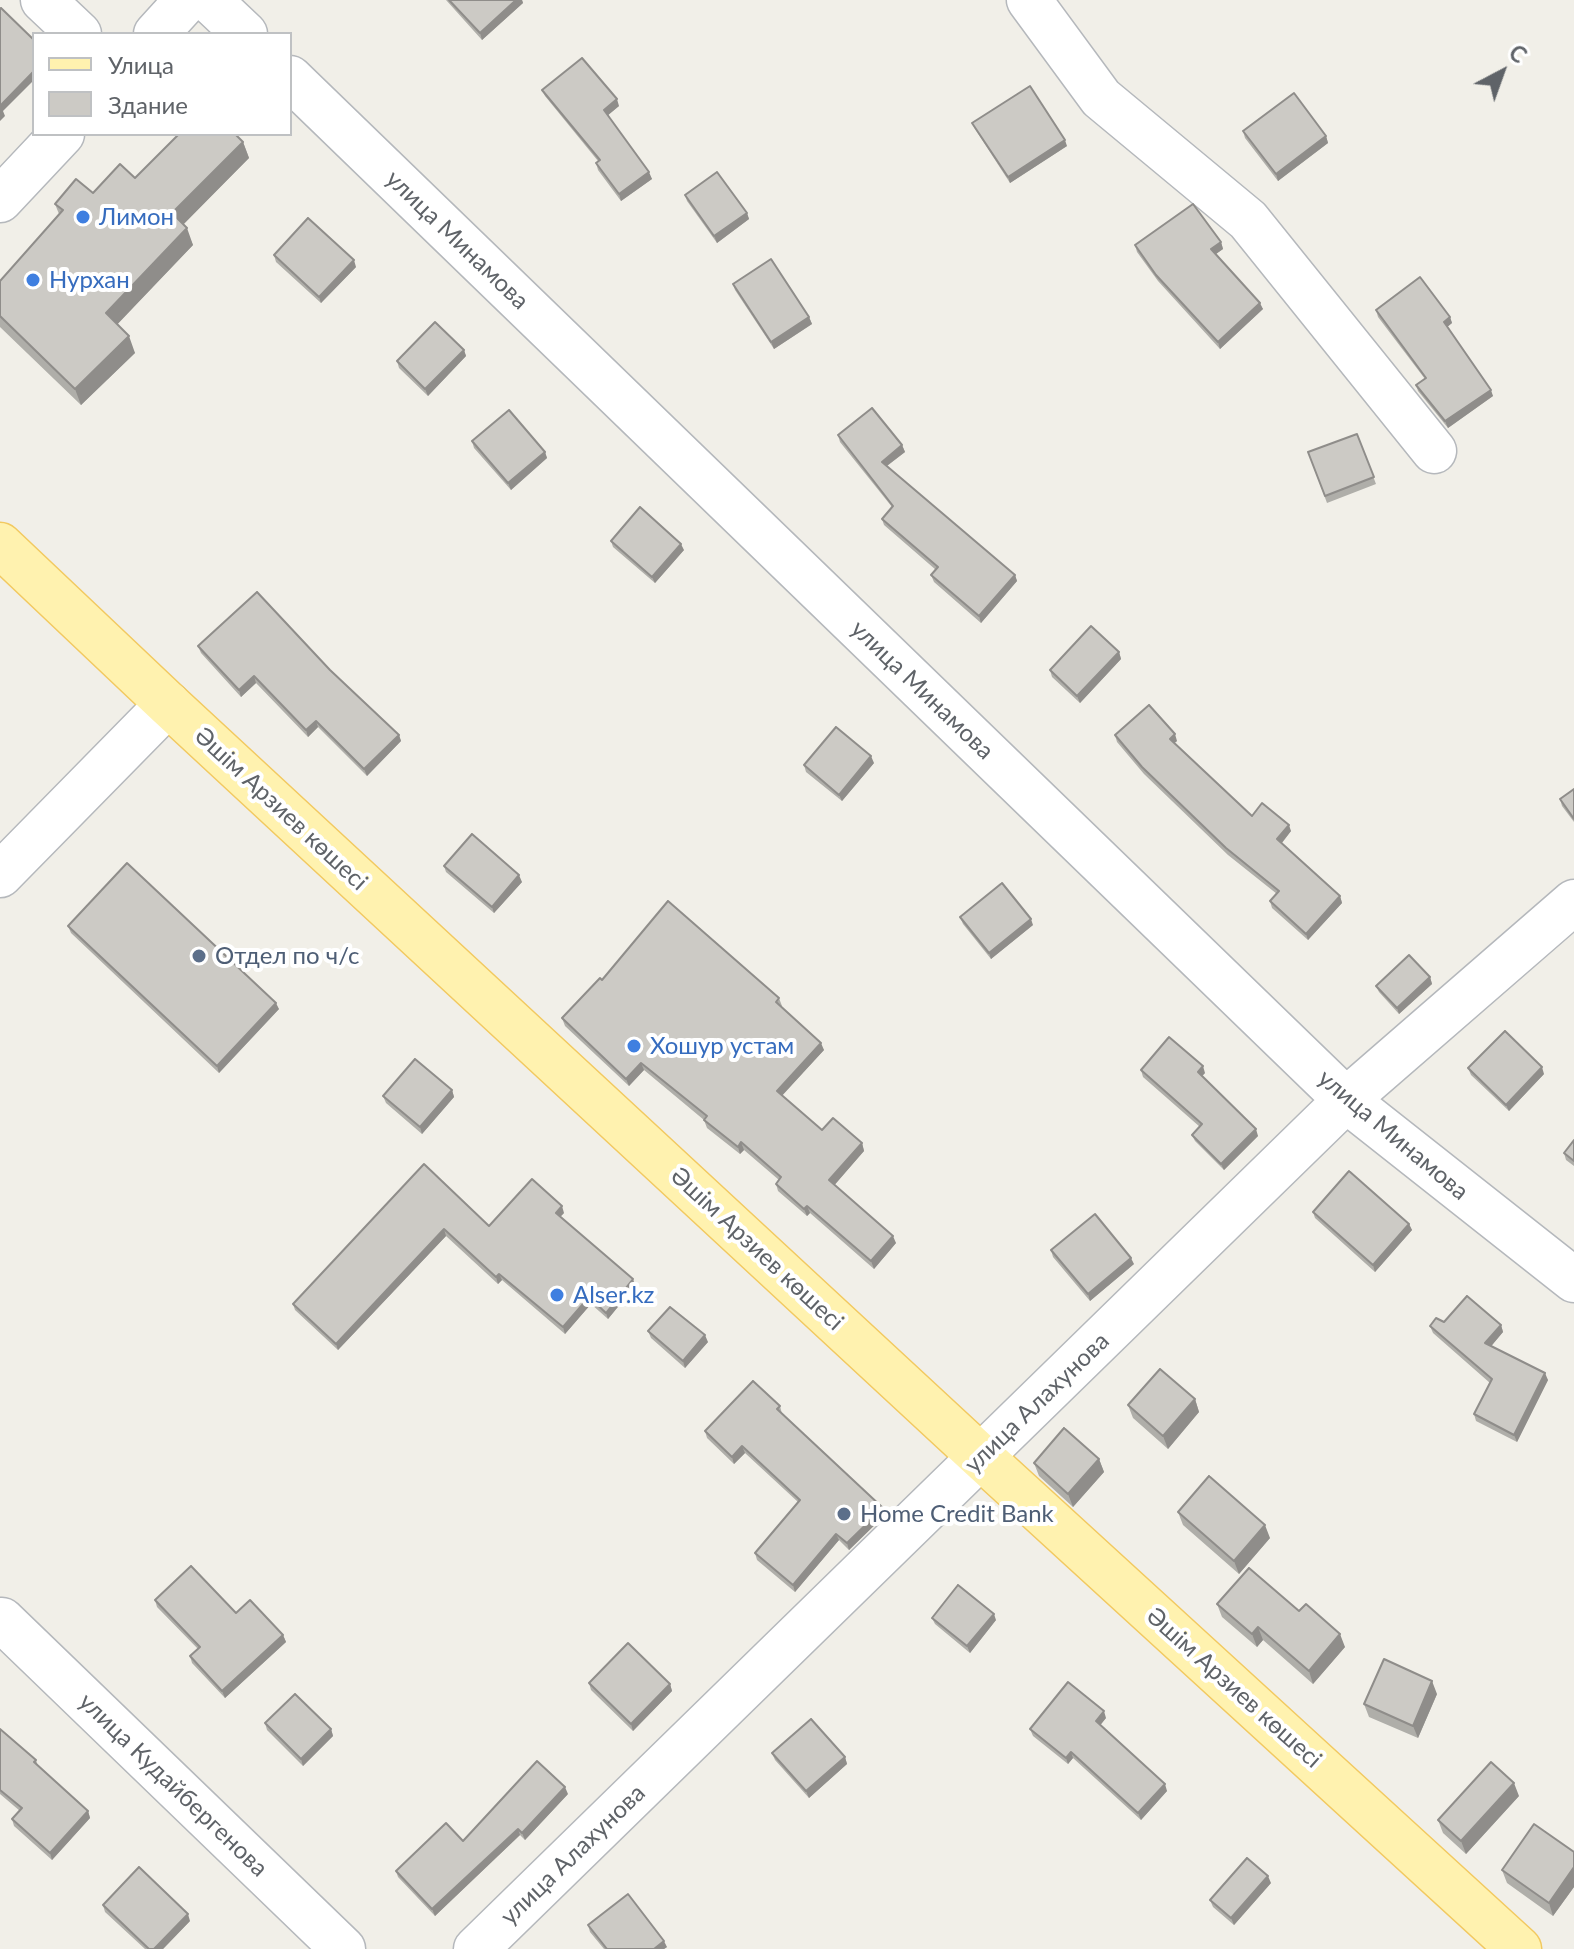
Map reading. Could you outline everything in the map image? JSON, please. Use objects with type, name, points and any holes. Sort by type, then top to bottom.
[{"type":"main road","name":"Әшім Арзиев көшесі","points":[[0,545],[982,1458],[1519,1949]]},
{"type":"street","points":[[43,0],[77,32]]},
{"type":"street","points":[[158,32],[187,0]]},
{"type":"street","points":[[209,0],[243,32]]},
{"type":"street","points":[[1029,0],[1101,98],[1248,220],[1434,451]]},
{"type":"street","name":"улица Минамова","points":[[292,80],[1346,1100],[1574,1280]]},
{"type":"street","points":[[0,200],[60,136]]},
{"type":"street","points":[[0,875],[168,704]]},
{"type":"street","name":"улица Алахунова","points":[[476,1949],[1346,1100],[1574,902]]},
{"type":"street","name":"улица Кудайбергенова","points":[[1,1621],[343,1949]]},
{"type":"building","points":[[449,0],[516,0],[480,33]]},
{"type":"building","points":[[0,9],[32,38],[32,73],[0,106]]},
{"type":"building","points":[[582,58],[617,99],[604,110],[649,172],[619,194],[596,163],[600,160],[542,90]]},
{"type":"building","points":[[1030,86],[1065,140],[1008,177],[972,123]]},
{"type":"building","points":[[1294,93],[1326,136],[1276,174],[1243,131]]},
{"type":"building","points":[[177,136],[237,136],[243,142],[172,213],[187,228],[106,313],[129,336],[75,389],[0,316],[0,281],[63,210],[55,204],[76,179],[93,193],[120,164],[135,178]]},
{"type":"building","points":[[717,172],[747,213],[714,236],[685,195]]},
{"type":"building","points":[[1193,204],[1221,242],[1211,249],[1260,303],[1218,342],[1156,275],[1135,245]]},
{"type":"building","points":[[308,218],[354,260],[319,297],[274,255]]},
{"type":"building","points":[[771,259],[809,317],[771,342],[733,284]]},
{"type":"building","points":[[1420,277],[1450,317],[1444,322],[1491,390],[1445,421],[1416,385],[1426,378],[1376,310]]},
{"type":"building","points":[[435,322],[464,350],[425,389],[397,361]]},
{"type":"building","points":[[872,408],[902,445],[882,462],[1015,575],[979,616],[931,575],[938,567],[882,519],[893,506],[838,435]]},
{"type":"building","points":[[509,410],[545,452],[508,483],[472,441]]},
{"type":"building","points":[[1357,434],[1374,477],[1325,496],[1308,452]]},
{"type":"building","points":[[640,507],[681,544],[652,577],[611,541]]},
{"type":"building","points":[[257,592],[330,670],[399,735],[364,769],[316,721],[306,730],[254,676],[239,690],[198,646]]},
{"type":"building","points":[[1091,626],[1119,652],[1077,696],[1050,670]]},
{"type":"building","points":[[1149,705],[1175,734],[1170,739],[1252,816],[1262,803],[1289,825],[1277,839],[1340,896],[1306,934],[1270,901],[1279,891],[1226,848],[1142,767],[1115,735]]},
{"type":"building","points":[[836,727],[871,756],[839,795],[804,765]]},
{"type":"building","points":[[1574,789],[1574,819],[1560,799]]},
{"type":"building","points":[[472,834],[519,875],[492,907],[444,866]]},
{"type":"building","points":[[127,863],[276,1003],[217,1066],[68,926]]},
{"type":"building","points":[[1002,883],[1031,919],[989,953],[960,917]]},
{"type":"building","points":[[668,901],[779,998],[776,1002],[821,1043],[777,1091],[822,1130],[833,1118],[862,1143],[829,1180],[893,1236],[871,1261],[807,1206],[804,1209],[776,1184],[781,1177],[741,1142],[738,1147],[704,1120],[707,1116],[641,1063],[626,1079],[562,1018],[600,978],[602,980]]},
{"type":"building","points":[[1409,955],[1430,977],[1397,1008],[1376,986]]},
{"type":"building","points":[[1505,1031],[1542,1067],[1506,1105],[1468,1068]]},
{"type":"building","points":[[1169,1037],[1203,1066],[1198,1072],[1256,1129],[1221,1164],[1192,1135],[1202,1124],[1141,1070]]},
{"type":"building","points":[[415,1059],[452,1090],[420,1127],[383,1096]]},
{"type":"building","points":[[1574,1140],[1574,1161],[1564,1153]]},
{"type":"building","points":[[424,1164],[489,1226],[532,1179],[562,1206],[556,1213],[633,1279],[606,1313],[589,1297],[563,1327],[499,1274],[496,1277],[444,1229],[336,1344],[293,1304]]},
{"type":"building","points":[[1349,1171],[1409,1224],[1373,1265],[1313,1212]]},
{"type":"building","points":[[1095,1214],[1131,1258],[1088,1294],[1051,1250]]},
{"type":"building","points":[[1467,1296],[1501,1325],[1485,1343],[1545,1373],[1514,1435],[1474,1414],[1492,1379],[1430,1326],[1436,1318],[1444,1322]]},
{"type":"building","points":[[670,1307],[705,1335],[683,1361],[648,1331]]},
{"type":"building","points":[[1160,1369],[1195,1399],[1163,1436],[1128,1405]]},
{"type":"building","points":[[753,1381],[780,1406],[777,1409],[883,1508],[847,1543],[836,1534],[793,1585],[755,1553],[800,1500],[742,1446],[732,1457],[705,1431]]},
{"type":"building","points":[[1064,1428],[1099,1459],[1068,1494],[1034,1463]]},
{"type":"building","points":[[1209,1476],[1265,1525],[1234,1561],[1178,1512]]},
{"type":"building","points":[[191,1566],[236,1613],[250,1600],[283,1635],[222,1691],[190,1656],[200,1647],[155,1600]]},
{"type":"building","points":[[1249,1568],[1299,1611],[1306,1604],[1340,1634],[1309,1671],[1258,1627],[1252,1634],[1217,1604]]},
{"type":"building","points":[[958,1585],[994,1614],[967,1646],[932,1618]]},
{"type":"building","points":[[628,1643],[670,1684],[631,1724],[589,1683]]},
{"type":"building","points":[[1384,1659],[1432,1681],[1413,1726],[1364,1704]]},
{"type":"building","points":[[1068,1682],[1104,1711],[1096,1721],[1165,1784],[1138,1813],[1071,1752],[1066,1758],[1030,1729]]},
{"type":"building","points":[[295,1694],[331,1729],[301,1759],[265,1723]]},
{"type":"building","points":[[811,1719],[845,1757],[806,1791],[772,1753]]},
{"type":"building","points":[[0,1729],[88,1811],[50,1853],[12,1819],[22,1808],[0,1790]]},
{"type":"building","points":[[537,1761],[565,1787],[522,1833],[518,1829],[432,1909],[396,1871],[446,1823],[463,1841]]},
{"type":"building","points":[[1491,1762],[1514,1783],[1461,1841],[1438,1820]]},
{"type":"building","points":[[1534,1824],[1574,1852],[1574,1867],[1549,1903],[1502,1870]]},
{"type":"building","points":[[1247,1858],[1268,1876],[1231,1918],[1210,1900]]},
{"type":"building","points":[[139,1867],[188,1914],[154,1949],[149,1949],[103,1905]]},
{"type":"building","points":[[628,1894],[664,1941],[654,1949],[607,1949],[588,1925]]},
{"type":"place","name":"Лимон","points":[[83,217]]},
{"type":"place","name":"Нурхан","points":[[33,280]]},
{"type":"place","name":"Отдел по ч/с","points":[[199,956]]},
{"type":"place","name":"Хошур устам","points":[[634,1046]]},
{"type":"place","name":"Alser.kz","points":[[557,1295]]},
{"type":"place","name":"Home Credit Bank","points":[[844,1514]]}]
